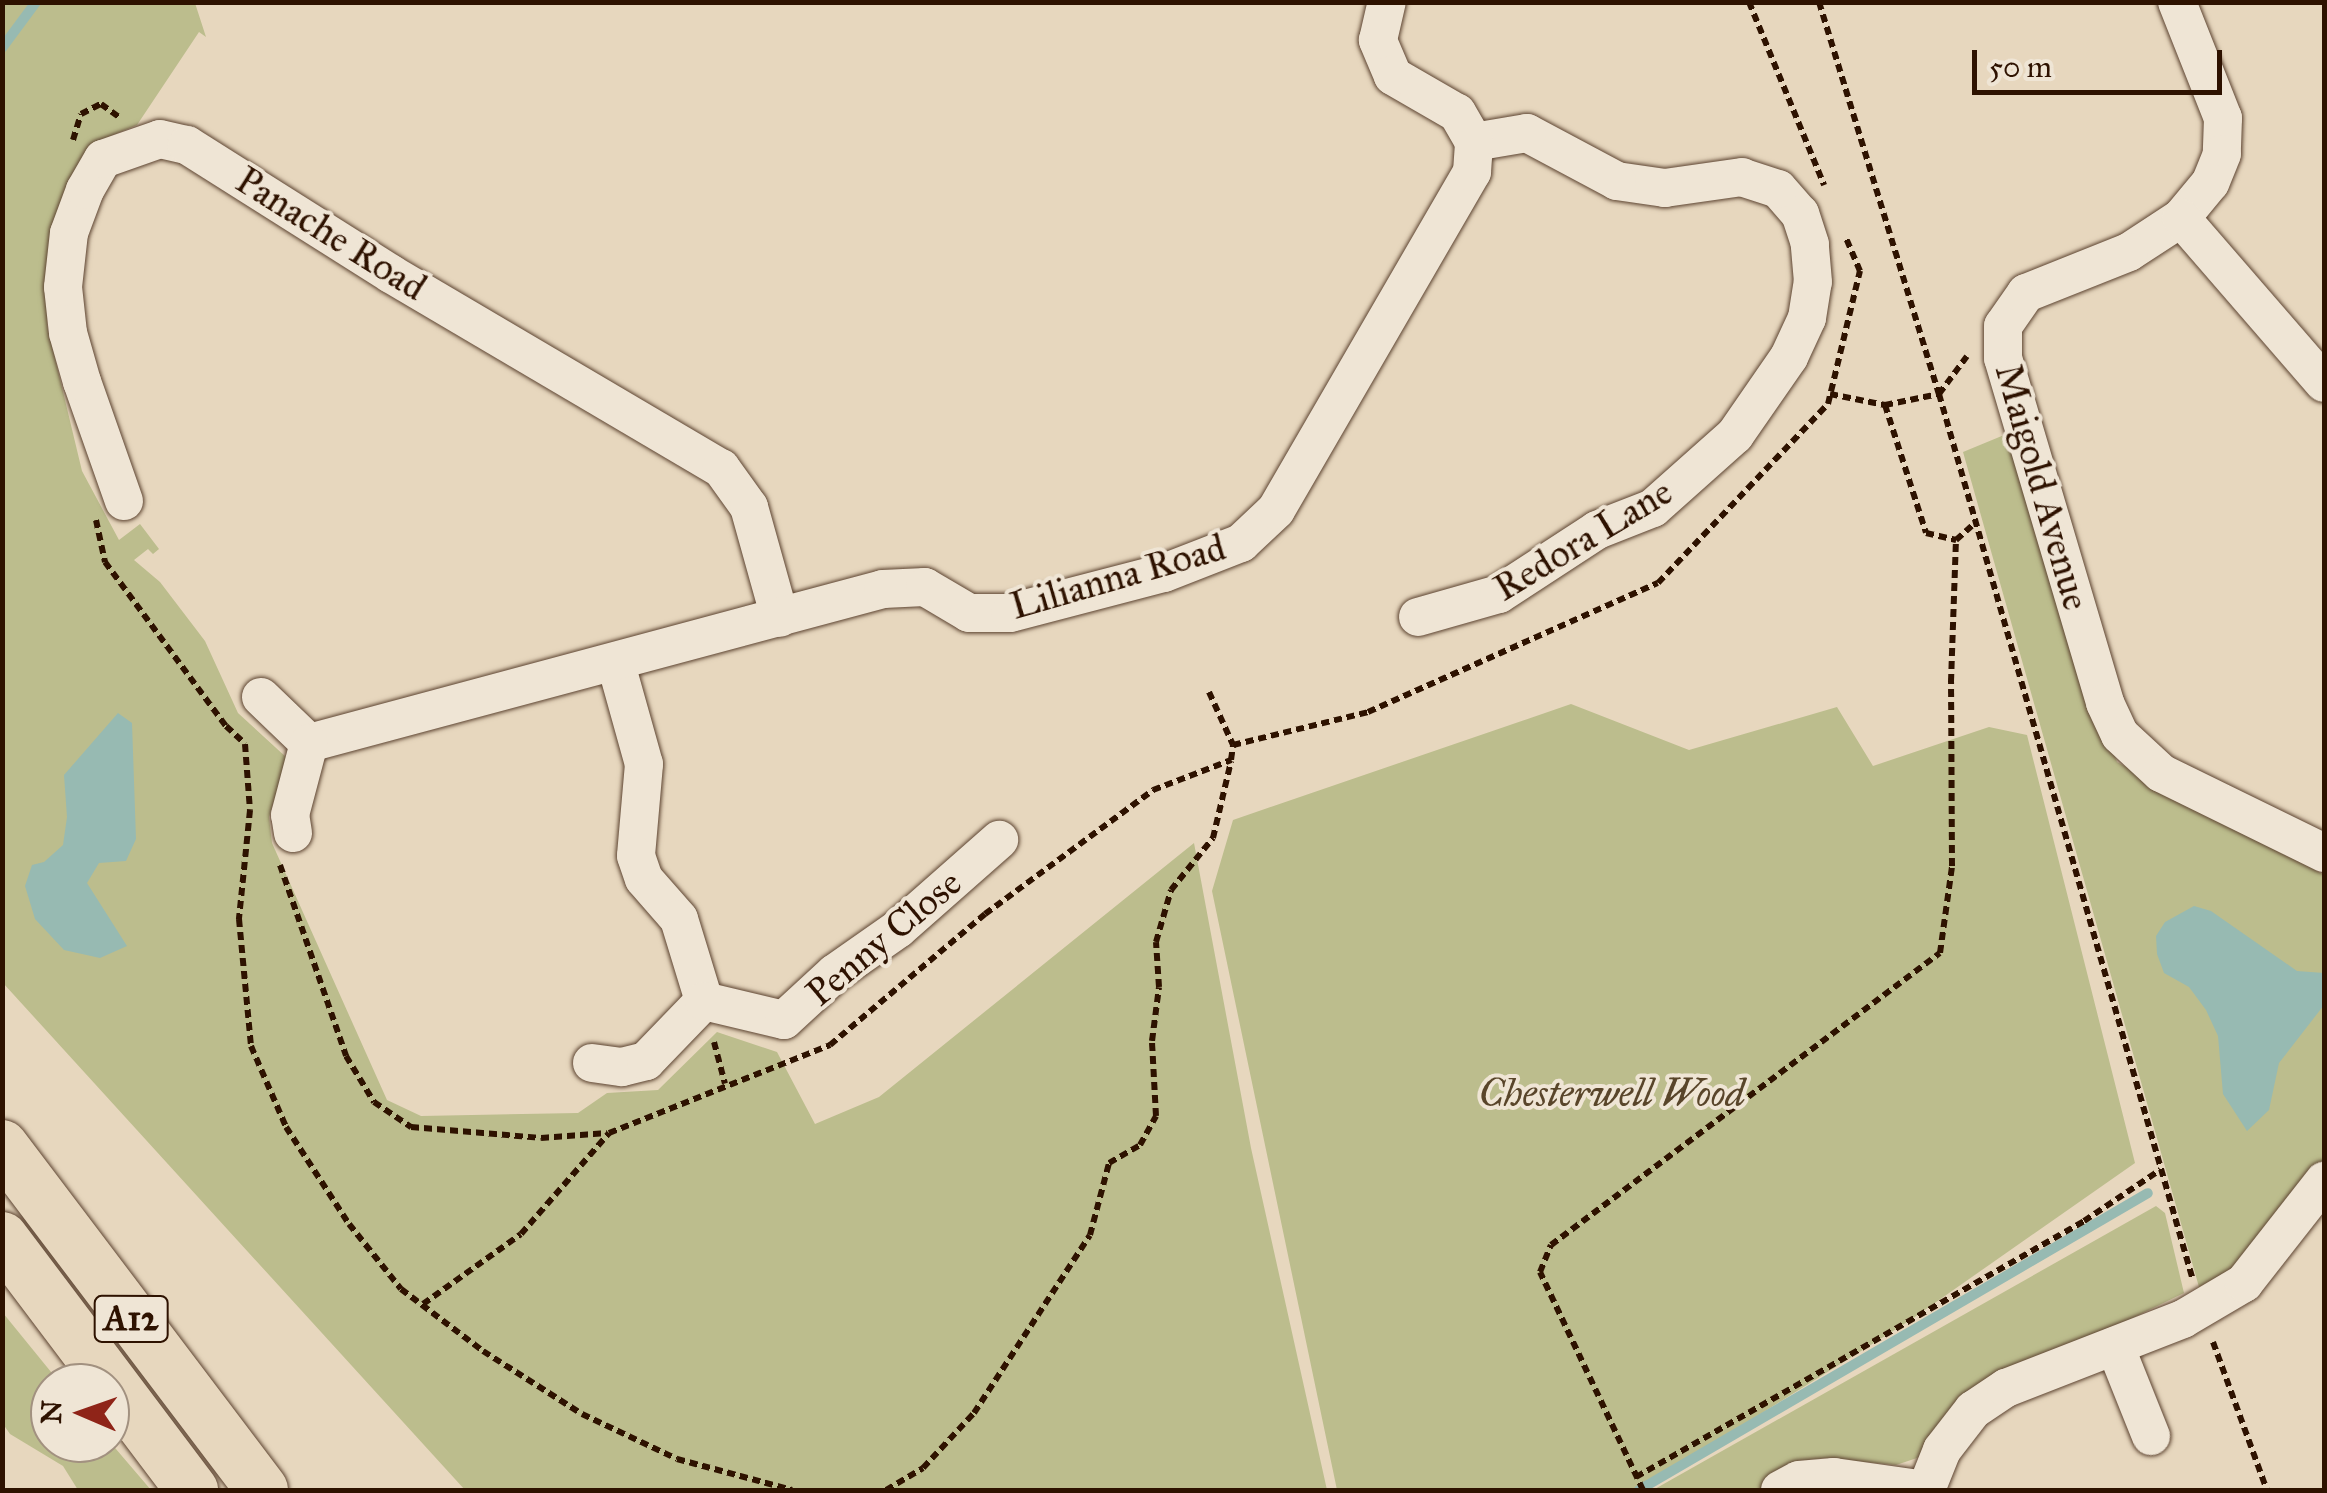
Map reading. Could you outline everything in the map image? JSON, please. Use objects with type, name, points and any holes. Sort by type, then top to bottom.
[{"type":"highway","name":"A12","points":[[2,1146],[262,1490]]},
{"type":"highway","name":"A12","points":[[2,1238],[192,1490]]},
{"type":"street","points":[[1387,2],[1378,40],[1393,76],[1457,113],[1474,142]]},
{"type":"street","name":"Maigold Avenue","points":[[2178,2],[2219,98],[2224,138],[2210,184],[2181,218],[2129,252],[2026,292],[2003,326],[2003,358],[2105,703],[2120,735],[2161,773],[2324,853]]},
{"type":"street","name":"Redora Lane","points":[[1418,617],[1500,594],[1597,530],[1653,508],[1735,434],[1790,357],[1807,318],[1813,282],[1810,244],[1800,214],[1778,189],[1742,177],[1665,188],[1633,184],[1617,181],[1527,133],[1474,142]]},
{"type":"street","name":"Panache Road","points":[[124,501],[68,333],[63,287],[70,233],[85,190],[103,158],[160,139],[188,145],[391,274],[720,468],[750,507],[780,618]]},
{"type":"street","name":"Lilianna Road","points":[[309,743],[616,664],[883,589],[925,587],[969,613],[1010,613],[1164,573],[1241,543],[1276,510],[1472,172],[1474,142]]},
{"type":"street","points":[[2181,218],[2320,370]]},
{"type":"street","points":[[592,1063],[622,1067],[646,1061],[704,1001],[679,918],[644,880],[636,856],[644,764],[616,664]]},
{"type":"street","points":[[261,697],[309,743],[290,815],[286,847]]},
{"type":"street","name":"Penny Close","points":[[704,1001],[784,1020],[1000,840]]},
{"type":"street","points":[[1780,1490],[1799,1480],[1834,1477],[1926,1490],[1942,1450],[1973,1410],[2006,1388],[2115,1346],[2201,1308],[2244,1283],[2324,1182]]},
{"type":"street","points":[[2115,1346],[2151,1436]]},
{"type":"path","points":[[1748,2],[1830,199]]},
{"type":"path","points":[[1818,2],[1939,394],[2201,1308],[2267,1490]]},
{"type":"path","points":[[1232,745],[1368,712],[1658,583],[1828,404],[1860,271],[1845,235]]},
{"type":"path","points":[[1830,394],[1885,405],[1939,394]]},
{"type":"path","points":[[1885,405],[1926,533],[1956,540]]},
{"type":"path","points":[[1643,1490],[1540,1272],[1551,1245],[1940,953],[1953,848],[1951,682],[1956,540],[1976,522]]},
{"type":"path","points":[[886,1490],[923,1468],[974,1413],[1090,1235],[1108,1163],[1140,1145],[1156,1116],[1152,1041],[1159,988],[1156,942],[1170,890],[1213,838],[1231,760],[1232,745],[1209,692]]},
{"type":"path","points":[[286,847],[346,1056],[374,1102],[411,1127],[541,1138],[609,1133],[830,1045],[985,914],[1154,790],[1231,760]]},
{"type":"path","points":[[423,1304],[522,1234],[609,1133]]},
{"type":"path","points":[[1636,1478],[2084,1221],[2161,1171]]},
{"type":"green space","points":[[3,3],[195,3],[206,37],[199,32],[137,125],[106,138],[74,187],[55,257],[47,325],[82,471],[119,540],[140,524],[159,549],[153,554],[148,549],[134,560],[160,582],[205,641],[238,713],[287,758],[269,817],[272,843],[387,1100],[421,1116],[578,1113],[607,1093],[658,1090],[717,1032],[777,1052],[815,1124],[879,1097],[1194,843],[1251,1148],[1327,1490],[465,1490],[3,983]]},
{"type":"green space","points":[[2009,433],[2117,762],[2324,875],[2322,1166],[2237,1266],[2199,1287],[1963,452]]},
{"type":"green space","name":"Chesterwell Wood","points":[[1571,704],[1689,750],[1837,707],[1873,766],[1989,727],[2027,735],[2135,1163],[1909,1321],[1639,1490],[1337,1490],[1212,891],[1233,820]]},
{"type":"green space","points":[[2156,1206],[2165,1213],[2184,1293],[2116,1326],[1917,1458],[1896,1465],[1825,1458],[1799,1461],[1762,1490],[1653,1490]]},
{"type":"green space","points":[[3,1313],[44,1363],[30,1363],[30,1446],[10,1434],[3,1424]]},
{"type":"green space","points":[[58,1463],[128,1463],[151,1490],[78,1490]]},
{"type":"water","points":[[118,713],[132,723],[136,839],[126,861],[99,863],[87,883],[127,946],[100,958],[64,950],[35,919],[25,886],[32,865],[44,862],[63,845],[67,817],[64,775]]},
{"type":"water","points":[[2194,906],[2211,911],[2297,971],[2324,973],[2324,1005],[2279,1063],[2269,1110],[2247,1131],[2223,1094],[2218,1036],[2206,1010],[2189,987],[2164,973],[2157,954],[2156,936],[2165,922]]},
{"type":"waterway","points":[[2,48],[36,2]]},
{"type":"waterway","points":[[1639,1490],[2148,1193]]}]
